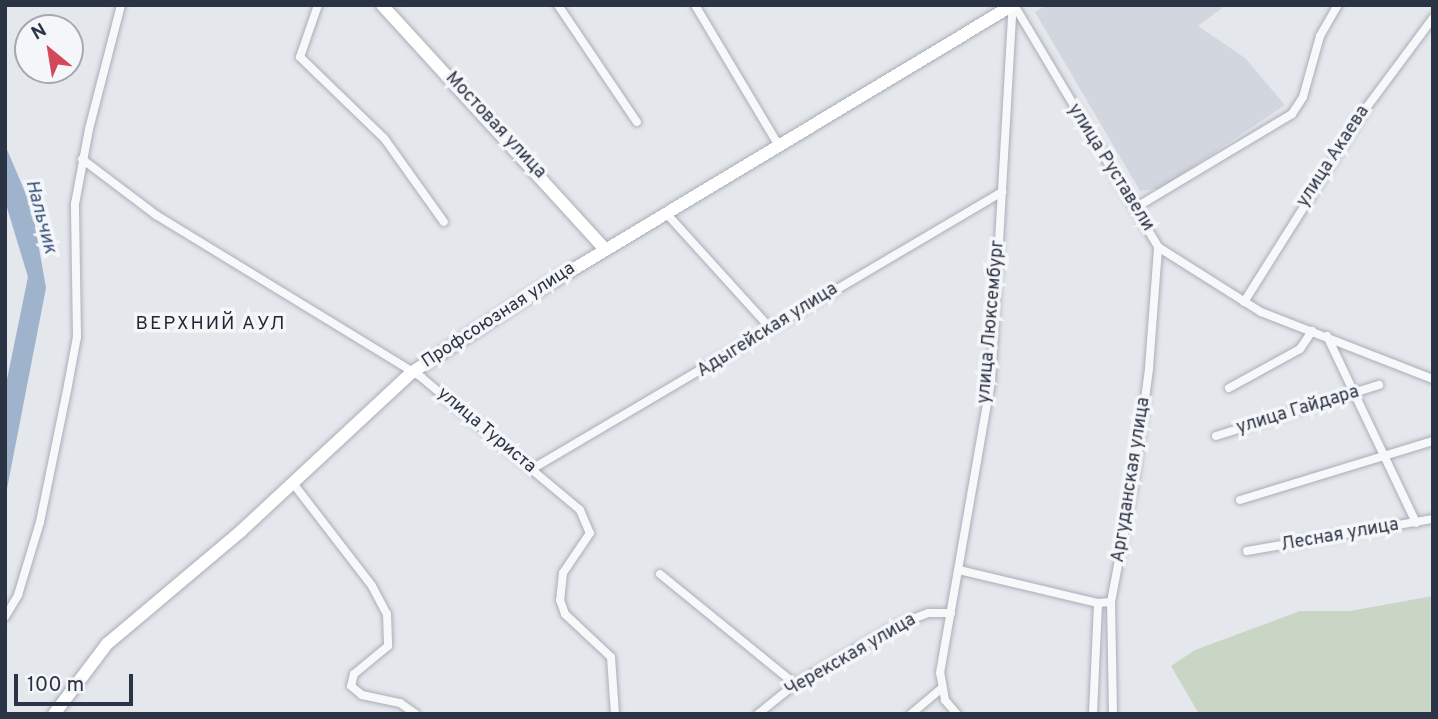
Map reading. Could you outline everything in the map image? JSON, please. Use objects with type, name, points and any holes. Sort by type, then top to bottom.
[{"type":"street","points":[[5,617],[18,595],[40,522],[77,337],[75,204],[82,159],[121,5]]},
{"type":"street","points":[[318,5],[300,57],[384,138],[444,222]]},
{"type":"street","name":"Мостовая улица","points":[[382,5],[606,249]]},
{"type":"street","points":[[558,5],[637,122]]},
{"type":"street","points":[[695,5],[779,146]]},
{"type":"street","name":"Профсоюзная улица","points":[[54,714],[107,644],[292,482],[411,373],[606,249],[1013,5]]},
{"type":"street","name":"улица Люксембург","points":[[942,688],[951,613],[991,381],[1013,5]]},
{"type":"street","name":"улица Руставели","points":[[1013,5],[1158,247],[1244,302],[1433,379]]},
{"type":"street","points":[[1135,208],[1292,114],[1303,97],[1320,36],[1338,5]]},
{"type":"street","name":"улица Акаева","points":[[1244,302],[1367,107],[1433,19]]},
{"type":"street","name":"улица Туриста","points":[[82,159],[156,215],[411,373],[580,510],[590,527],[588,538],[563,573],[558,592],[565,614],[611,657],[615,714]]},
{"type":"street","name":"Адыгейская улица","points":[[532,469],[1002,192]]},
{"type":"street","points":[[666,213],[771,329]]},
{"type":"street","name":"Аргуданская улица","points":[[1113,714],[1111,602],[1131,509],[1149,368],[1158,247]]},
{"type":"street","points":[[1229,388],[1300,349],[1312,331]]},
{"type":"street","points":[[1327,336],[1416,523]]},
{"type":"street","name":"улица Гайдара","points":[[1216,436],[1379,385]]},
{"type":"street","points":[[1240,500],[1433,441]]},
{"type":"street","points":[[292,482],[372,586],[387,614],[388,646],[354,674],[351,686],[362,695],[400,703],[416,714]]},
{"type":"street","name":"Лесная улица","points":[[1247,551],[1433,519]]},
{"type":"street","points":[[959,570],[1098,603],[1111,602]]},
{"type":"street","points":[[660,575],[795,684]]},
{"type":"street","points":[[1093,714],[1098,603]]},
{"type":"street","name":"Черекская улица","points":[[758,714],[795,684],[897,625],[929,613],[951,613]]},
{"type":"street","points":[[911,714],[942,688],[957,714]]},
{"type":"shaded area","points":[[1047,5],[1226,5],[1198,26],[1245,58],[1285,105],[1161,188],[1140,191],[1035,12]]},
{"type":"green space","points":[[1433,596],[1433,714],[1199,714],[1171,666],[1195,650],[1300,611],[1350,611]]},
{"type":"water","points":[[5,145],[32,208],[46,288],[5,499],[5,389],[28,277],[5,201]]},
{"type":"district","name":"ВЕРХНИЙ АУЛ","points":[[211,325]]},
{"type":"water label","name":"Нальчик","points":[[40,217]]}]
